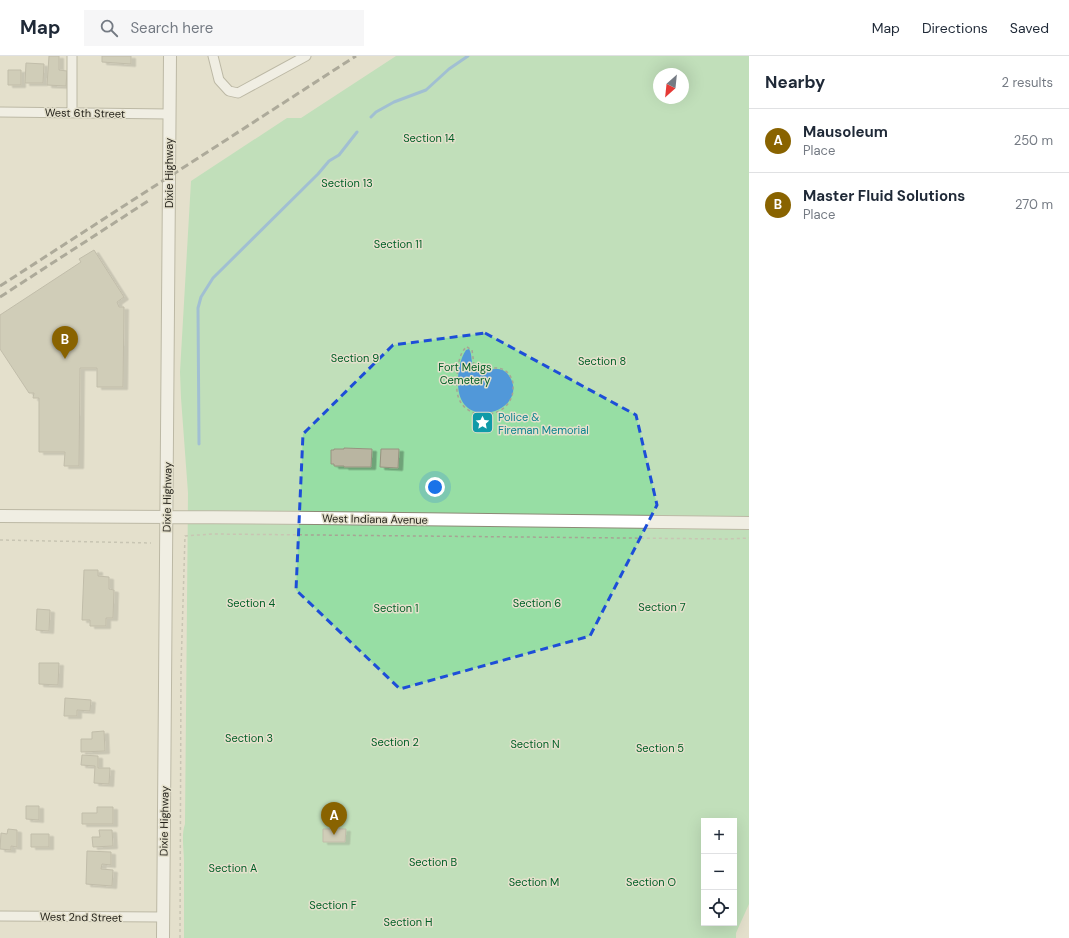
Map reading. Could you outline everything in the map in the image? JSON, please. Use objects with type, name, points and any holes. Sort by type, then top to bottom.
[{"type":"main road","name":"Dixie Highway","points":[[163,938],[170,56]]},
{"type":"main road","name":"West Indiana Avenue","points":[[0,516],[749,523]]},
{"type":"street","points":[[72,56],[72,113]]},
{"type":"street","points":[[213,56],[219,80],[229,91],[238,93],[306,56]]},
{"type":"street","name":"West 6th Street","points":[[0,112],[170,114]]},
{"type":"street","name":"West 2nd Street","points":[[0,916],[163,917]]},
{"type":"path","points":[[467,347],[472,350],[474,365],[477,368],[493,367],[502,369],[509,374],[513,382],[511,399],[501,411],[491,414],[483,414],[475,413],[467,409],[459,400],[457,389],[457,371],[463,351],[467,347]]},
{"type":"path","points":[[180,938],[181,669],[185,536],[220,534],[749,538]]},
{"type":"path","points":[[0,540],[151,543]]},
{"type":"highlighted area","points":[[485,333],[636,415],[657,505],[590,636],[400,689],[296,590],[303,434],[393,345]]},
{"type":"green space","name":"Fort Meigs Cemetery","points":[[396,56],[749,56],[749,904],[736,933],[736,938],[184,938],[183,838],[185,824],[188,493],[180,372],[191,181],[287,118],[301,118]]},
{"type":"water","points":[[469,349],[473,367],[479,370],[503,370],[511,379],[513,391],[509,401],[501,408],[490,412],[479,413],[468,408],[461,398],[458,382],[459,369],[466,350]]},
{"type":"building","points":[[49,56],[59,56],[59,70],[67,71],[66,86],[47,85]]},
{"type":"building","points":[[102,56],[131,56],[131,64],[102,62]]},
{"type":"building","points":[[26,63],[44,64],[43,83],[25,83]]},
{"type":"building","points":[[8,70],[21,70],[21,85],[8,85]]},
{"type":"building","points":[[94,250],[124,297],[117,302],[119,307],[124,307],[123,387],[97,387],[97,368],[80,368],[79,466],[64,466],[65,452],[39,452],[39,398],[33,398],[34,393],[29,393],[0,349],[0,315],[81,262],[79,259]]},
{"type":"building","points":[[344,448],[372,449],[371,467],[344,467],[334,466],[334,464],[331,464],[331,450]]},
{"type":"building","points":[[381,449],[399,449],[398,468],[380,467]]},
{"type":"building","points":[[84,570],[98,570],[98,576],[109,577],[109,589],[114,590],[113,618],[106,618],[106,626],[90,626],[90,620],[82,620]]},
{"type":"building","points":[[37,609],[50,610],[49,631],[36,630]]},
{"type":"building","points":[[39,663],[59,663],[58,685],[39,684]]},
{"type":"building","points":[[65,698],[91,700],[90,711],[77,710],[77,716],[64,716]]},
{"type":"building","points":[[104,731],[105,751],[81,752],[81,739],[92,739],[92,732]]},
{"type":"building","points":[[82,755],[98,756],[98,768],[110,768],[109,784],[94,783],[95,766],[81,765]]},
{"type":"building","points":[[26,806],[39,806],[39,820],[26,819]]},
{"type":"building","points":[[97,807],[113,807],[113,824],[82,824],[82,813],[97,813]]},
{"type":"building","points":[[330,827],[346,829],[345,842],[323,842],[323,829],[330,829]]},
{"type":"building","points":[[8,829],[17,830],[17,847],[11,846],[11,850],[0,849],[1,833],[7,834]]},
{"type":"building","points":[[99,830],[112,830],[113,846],[93,847],[92,837],[100,837]]},
{"type":"building","points":[[31,834],[49,834],[49,847],[31,847]]},
{"type":"building","points":[[87,851],[111,852],[111,865],[102,864],[101,869],[113,870],[112,886],[86,884]]},
{"type":"waterway","points":[[371,117],[376,112],[394,102],[426,90],[449,69],[468,56]]},
{"type":"waterway","points":[[199,444],[198,308],[201,297],[213,278],[318,174],[329,161],[339,155],[357,132]]},
{"type":"railway","points":[[0,286],[356,56]]},
{"type":"railway","points":[[0,297],[148,201]]},
{"type":"place","name":"Master Fluid Solutions","points":[[65,359]]},
{"type":"place","name":"Police & Fireman Memorial","points":[[482,423]]},
{"type":"place","name":"Mausoleum","points":[[334,835]]},
{"type":"park label","name":"Section 14","points":[[429,138]]},
{"type":"park label","name":"Section 13","points":[[347,183]]},
{"type":"park label","name":"Section 11","points":[[398,244]]},
{"type":"park label","name":"Section 9","points":[[355,358]]},
{"type":"park label","name":"Section 8","points":[[602,361]]},
{"type":"park label","name":"Section 4","points":[[251,603]]},
{"type":"park label","name":"Section 6","points":[[537,603]]},
{"type":"park label","name":"Section 7","points":[[662,607]]},
{"type":"park label","name":"Section 1","points":[[396,608]]},
{"type":"park label","name":"Section 3","points":[[249,738]]},
{"type":"park label","name":"Section 2","points":[[395,742]]},
{"type":"park label","name":"Section N","points":[[535,744]]},
{"type":"park label","name":"Section 5","points":[[660,748]]},
{"type":"park label","name":"Section B","points":[[433,862]]},
{"type":"park label","name":"Section A","points":[[233,868]]},
{"type":"park label","name":"Section M","points":[[534,882]]},
{"type":"park label","name":"Section O","points":[[651,882]]},
{"type":"park label","name":"Section F","points":[[333,905]]},
{"type":"park label","name":"Section H","points":[[408,922]]}]
